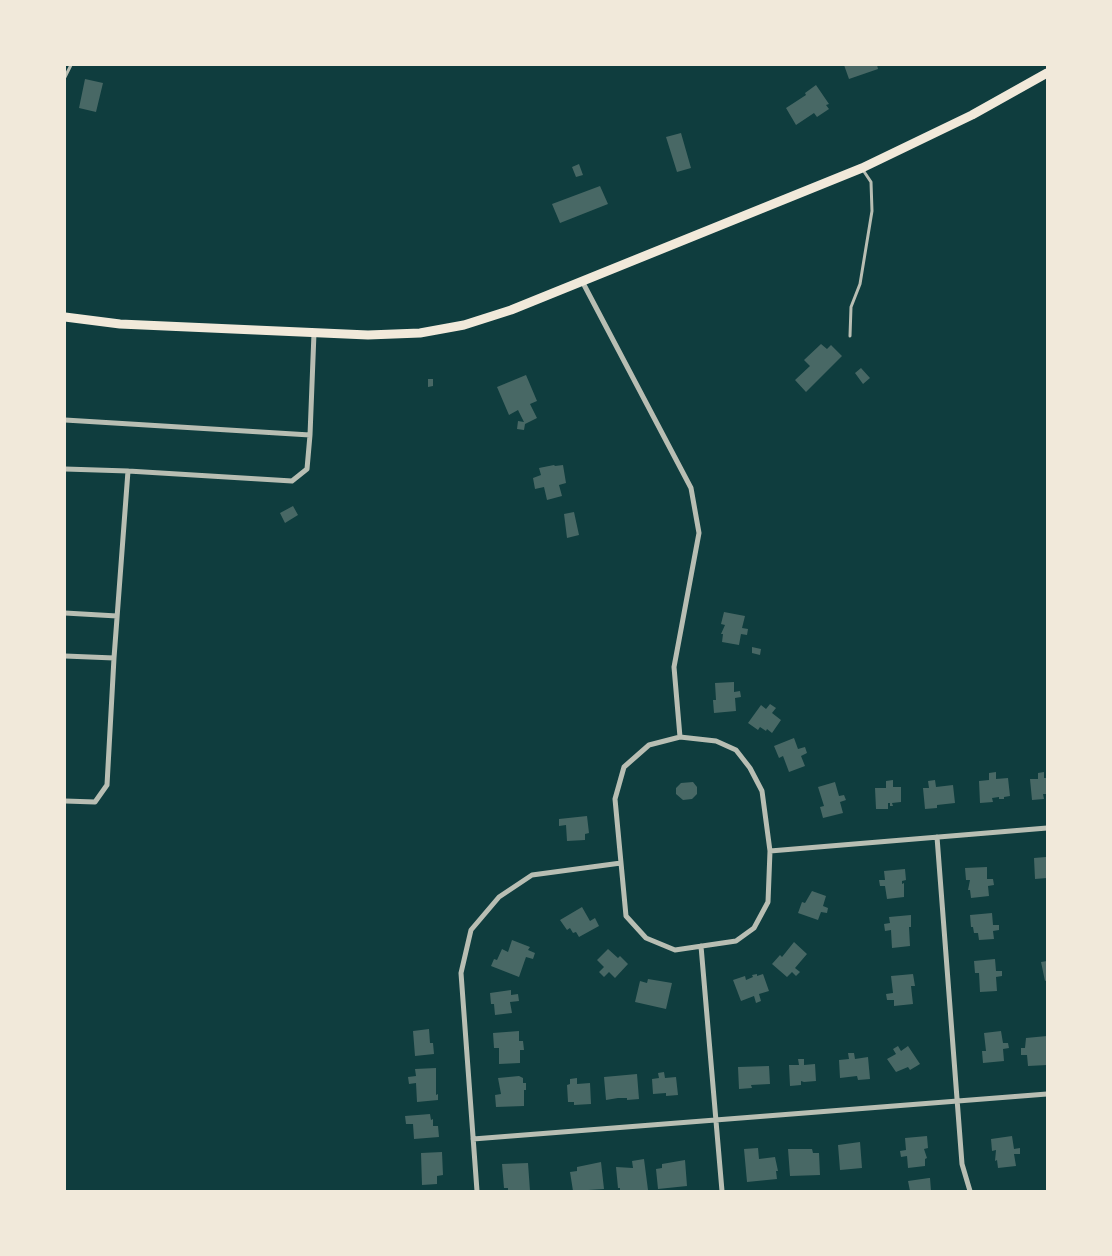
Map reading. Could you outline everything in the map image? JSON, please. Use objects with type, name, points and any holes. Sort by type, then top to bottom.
[{"type":"main road","points":[[65,317],[120,324],[368,335],[412,333],[464,325],[511,310],[582,282],[862,168],[972,115],[1047,73]]},
{"type":"street","points":[[582,282],[691,488],[699,533],[674,667],[680,737]]},
{"type":"street","points":[[65,469],[292,481],[307,468],[314,333]]},
{"type":"street","points":[[65,420],[310,436]]},
{"type":"street","points":[[65,801],[95,802],[107,785],[128,471]]},
{"type":"street","points":[[65,613],[117,616]]},
{"type":"street","points":[[65,656],[114,658]]},
{"type":"street","points":[[680,737],[716,742],[736,750],[750,768],[762,791],[770,851],[768,902],[754,928],[736,942],[675,950],[646,938],[626,916],[615,799],[624,767],[649,745],[680,737]]},
{"type":"street","points":[[770,851],[1047,828]]},
{"type":"street","points":[[937,837],[962,1164],[970,1191]]},
{"type":"street","points":[[476,1191],[461,973],[470,930],[499,897],[532,875],[621,863]]},
{"type":"street","points":[[701,946],[718,1120],[722,1191]]},
{"type":"street","points":[[473,1139],[1047,1094]]},
{"type":"lane","points":[[65,77],[71,65]]},
{"type":"lane","points":[[850,336],[851,307],[860,284],[872,211],[871,182],[862,168]]},
{"type":"building","points":[[844,65],[877,65],[878,69],[849,79]]},
{"type":"building","points":[[85,79],[103,83],[96,112],[79,108]]},
{"type":"building","points":[[816,85],[829,104],[826,105],[829,109],[817,117],[814,113],[796,125],[786,108],[806,95],[805,93]]},
{"type":"building","points":[[681,133],[691,168],[677,172],[666,137]]},
{"type":"building","points":[[579,164],[583,175],[576,177],[572,167]]},
{"type":"building","points":[[600,186],[608,204],[560,223],[552,204]]},
{"type":"building","points":[[821,344],[827,349],[831,345],[842,356],[806,392],[795,380],[810,366],[804,360]]},
{"type":"building","points":[[861,368],[870,378],[863,384],[855,373]]},
{"type":"building","points":[[526,375],[537,401],[530,404],[537,418],[525,424],[524,430],[517,429],[518,421],[524,422],[518,410],[509,415],[497,387]]},
{"type":"building","points":[[428,379],[433,379],[433,386],[428,387]]},
{"type":"building","points":[[563,465],[566,483],[559,485],[562,496],[547,500],[544,487],[535,489],[533,478],[541,475],[539,468]]},
{"type":"building","points":[[293,506],[298,515],[285,523],[280,513]]},
{"type":"building","points":[[574,512],[579,535],[567,538],[564,514]]},
{"type":"building","points":[[724,612],[745,616],[742,628],[748,629],[747,635],[741,634],[739,645],[722,642],[723,634],[721,634],[725,625],[721,624]]},
{"type":"building","points":[[752,647],[761,649],[760,655],[752,653]]},
{"type":"building","points":[[734,682],[734,692],[740,691],[741,697],[735,698],[736,711],[714,713],[713,700],[716,700],[715,683]]},
{"type":"building","points":[[770,704],[776,708],[772,713],[781,720],[772,733],[760,727],[758,730],[748,723],[761,705],[766,709]]},
{"type":"building","points":[[794,738],[798,749],[805,747],[807,753],[801,756],[805,766],[789,772],[783,756],[779,758],[774,746]]},
{"type":"building","points":[[996,772],[996,779],[1008,778],[1010,796],[1004,797],[1004,799],[999,799],[999,797],[992,798],[993,802],[980,803],[979,781],[989,780],[989,773]]},
{"type":"building","points":[[1044,772],[1044,778],[1047,778],[1047,794],[1043,794],[1044,799],[1032,800],[1030,779],[1038,779],[1038,773]]},
{"type":"building","points":[[893,780],[893,787],[901,787],[901,802],[892,803],[893,806],[890,806],[890,803],[888,803],[888,809],[876,809],[875,788],[886,788],[886,781]]},
{"type":"building","points":[[935,780],[936,787],[953,785],[955,803],[937,805],[937,808],[925,809],[923,788],[929,788],[928,781]]},
{"type":"building","points":[[693,782],[697,787],[697,794],[692,799],[683,800],[676,794],[676,788],[681,783]]},
{"type":"building","points":[[835,782],[839,796],[844,795],[846,800],[840,802],[843,813],[823,818],[820,807],[824,806],[818,787]]},
{"type":"building","points":[[587,816],[589,833],[585,834],[585,840],[567,841],[566,825],[559,826],[559,819]]},
{"type":"building","points":[[1046,857],[1047,878],[1035,879],[1034,858]]},
{"type":"building","points":[[987,867],[987,879],[993,879],[994,885],[988,886],[989,896],[971,898],[970,890],[968,890],[970,880],[966,880],[965,868]]},
{"type":"building","points":[[905,869],[906,880],[902,881],[902,884],[904,883],[904,897],[887,899],[885,886],[880,886],[879,880],[885,880],[884,871]]},
{"type":"building","points":[[812,891],[826,896],[823,906],[828,908],[827,913],[821,912],[818,920],[798,913],[802,902],[805,903]]},
{"type":"building","points":[[582,907],[590,921],[595,918],[599,926],[579,937],[570,928],[567,930],[560,920]]},
{"type":"building","points":[[992,913],[993,925],[999,925],[999,930],[993,931],[994,939],[979,940],[978,933],[974,933],[973,927],[971,927],[970,915]]},
{"type":"building","points":[[911,915],[911,927],[909,927],[910,946],[892,948],[891,930],[885,931],[884,924],[890,923],[889,917]]},
{"type":"building","points":[[512,940],[530,947],[528,950],[535,953],[533,959],[526,957],[519,977],[491,966],[494,959],[497,960],[502,949],[508,952]]},
{"type":"building","points":[[794,942],[807,954],[795,968],[800,972],[796,976],[792,972],[787,977],[772,964],[780,955],[782,957]]},
{"type":"building","points":[[608,949],[618,958],[620,956],[628,964],[615,978],[609,972],[604,977],[599,972],[604,967],[597,960]]},
{"type":"building","points":[[995,959],[996,971],[1002,971],[1002,976],[996,977],[997,991],[980,992],[979,973],[975,973],[974,961]]},
{"type":"building","points":[[1047,961],[1047,980],[1045,981],[1041,962]]},
{"type":"building","points":[[757,974],[757,976],[763,974],[769,991],[759,994],[761,1001],[756,1003],[754,996],[741,1001],[733,980],[745,976],[746,980],[753,977],[752,975]]},
{"type":"building","points":[[913,974],[915,986],[911,986],[913,1004],[894,1006],[894,1000],[887,1000],[886,994],[893,993],[891,976]]},
{"type":"building","points":[[648,979],[672,983],[666,1009],[635,1002],[640,981],[647,983]]},
{"type":"building","points":[[511,990],[511,995],[518,994],[519,1001],[510,1002],[512,1013],[495,1015],[490,993]]},
{"type":"building","points":[[429,1029],[430,1043],[433,1043],[434,1054],[415,1056],[413,1031]]},
{"type":"building","points":[[519,1031],[519,1041],[523,1041],[524,1050],[520,1050],[520,1063],[499,1064],[499,1048],[494,1048],[493,1033]]},
{"type":"building","points":[[1001,1031],[1003,1043],[1008,1043],[1009,1048],[1003,1049],[1004,1061],[983,1063],[982,1051],[986,1051],[984,1033]]},
{"type":"building","points":[[1047,1036],[1047,1065],[1028,1066],[1027,1055],[1021,1055],[1021,1048],[1025,1048],[1026,1038]]},
{"type":"building","points":[[898,1046],[901,1051],[908,1046],[920,1064],[910,1070],[908,1067],[896,1072],[887,1059],[896,1054],[893,1049]]},
{"type":"building","points":[[848,1053],[854,1053],[855,1059],[868,1057],[870,1079],[858,1080],[857,1076],[840,1078],[839,1060],[849,1059]]},
{"type":"building","points":[[798,1059],[804,1059],[804,1065],[815,1064],[816,1081],[801,1081],[801,1085],[790,1086],[789,1065],[799,1065]]},
{"type":"building","points":[[769,1066],[770,1084],[751,1085],[752,1088],[739,1089],[738,1067]]},
{"type":"building","points":[[436,1068],[436,1095],[438,1094],[438,1100],[417,1102],[416,1083],[409,1084],[408,1077],[416,1076],[415,1069]]},
{"type":"building","points":[[664,1072],[665,1078],[676,1077],[678,1095],[666,1096],[666,1093],[653,1094],[652,1079],[659,1078],[658,1073]]},
{"type":"building","points":[[637,1074],[639,1099],[627,1100],[627,1098],[618,1098],[606,1100],[604,1077]]},
{"type":"building","points":[[519,1076],[523,1078],[523,1083],[526,1083],[524,1106],[496,1107],[495,1095],[501,1094],[498,1078]]},
{"type":"building","points":[[577,1078],[577,1084],[590,1083],[591,1104],[574,1105],[574,1102],[568,1102],[567,1085],[570,1084],[570,1079]]},
{"type":"building","points":[[430,1114],[431,1120],[433,1119],[433,1126],[438,1126],[439,1137],[414,1139],[413,1124],[406,1124],[405,1116]]},
{"type":"building","points":[[927,1136],[928,1148],[924,1149],[927,1158],[925,1159],[925,1166],[908,1168],[907,1156],[901,1157],[900,1151],[906,1150],[905,1138]]},
{"type":"building","points":[[1012,1136],[1014,1149],[1020,1148],[1020,1154],[1014,1154],[1016,1166],[998,1168],[997,1160],[995,1161],[996,1150],[992,1151],[991,1139]]},
{"type":"building","points":[[860,1142],[862,1168],[840,1170],[838,1145]]},
{"type":"building","points":[[758,1148],[759,1159],[775,1157],[778,1171],[776,1171],[777,1179],[747,1182],[744,1149]]},
{"type":"building","points":[[788,1149],[812,1149],[813,1153],[819,1153],[820,1175],[790,1176]]},
{"type":"building","points":[[442,1152],[443,1175],[437,1176],[437,1184],[422,1185],[421,1153]]},
{"type":"building","points":[[644,1159],[648,1190],[620,1191],[616,1167],[633,1168],[632,1161]]},
{"type":"building","points":[[685,1160],[687,1186],[658,1189],[656,1169],[662,1168],[662,1164]]},
{"type":"building","points":[[601,1162],[604,1189],[573,1191],[570,1172],[577,1171],[577,1167]]},
{"type":"building","points":[[528,1163],[530,1191],[508,1191],[508,1188],[504,1188],[502,1164]]},
{"type":"building","points":[[930,1178],[931,1191],[910,1191],[908,1181]]}]
